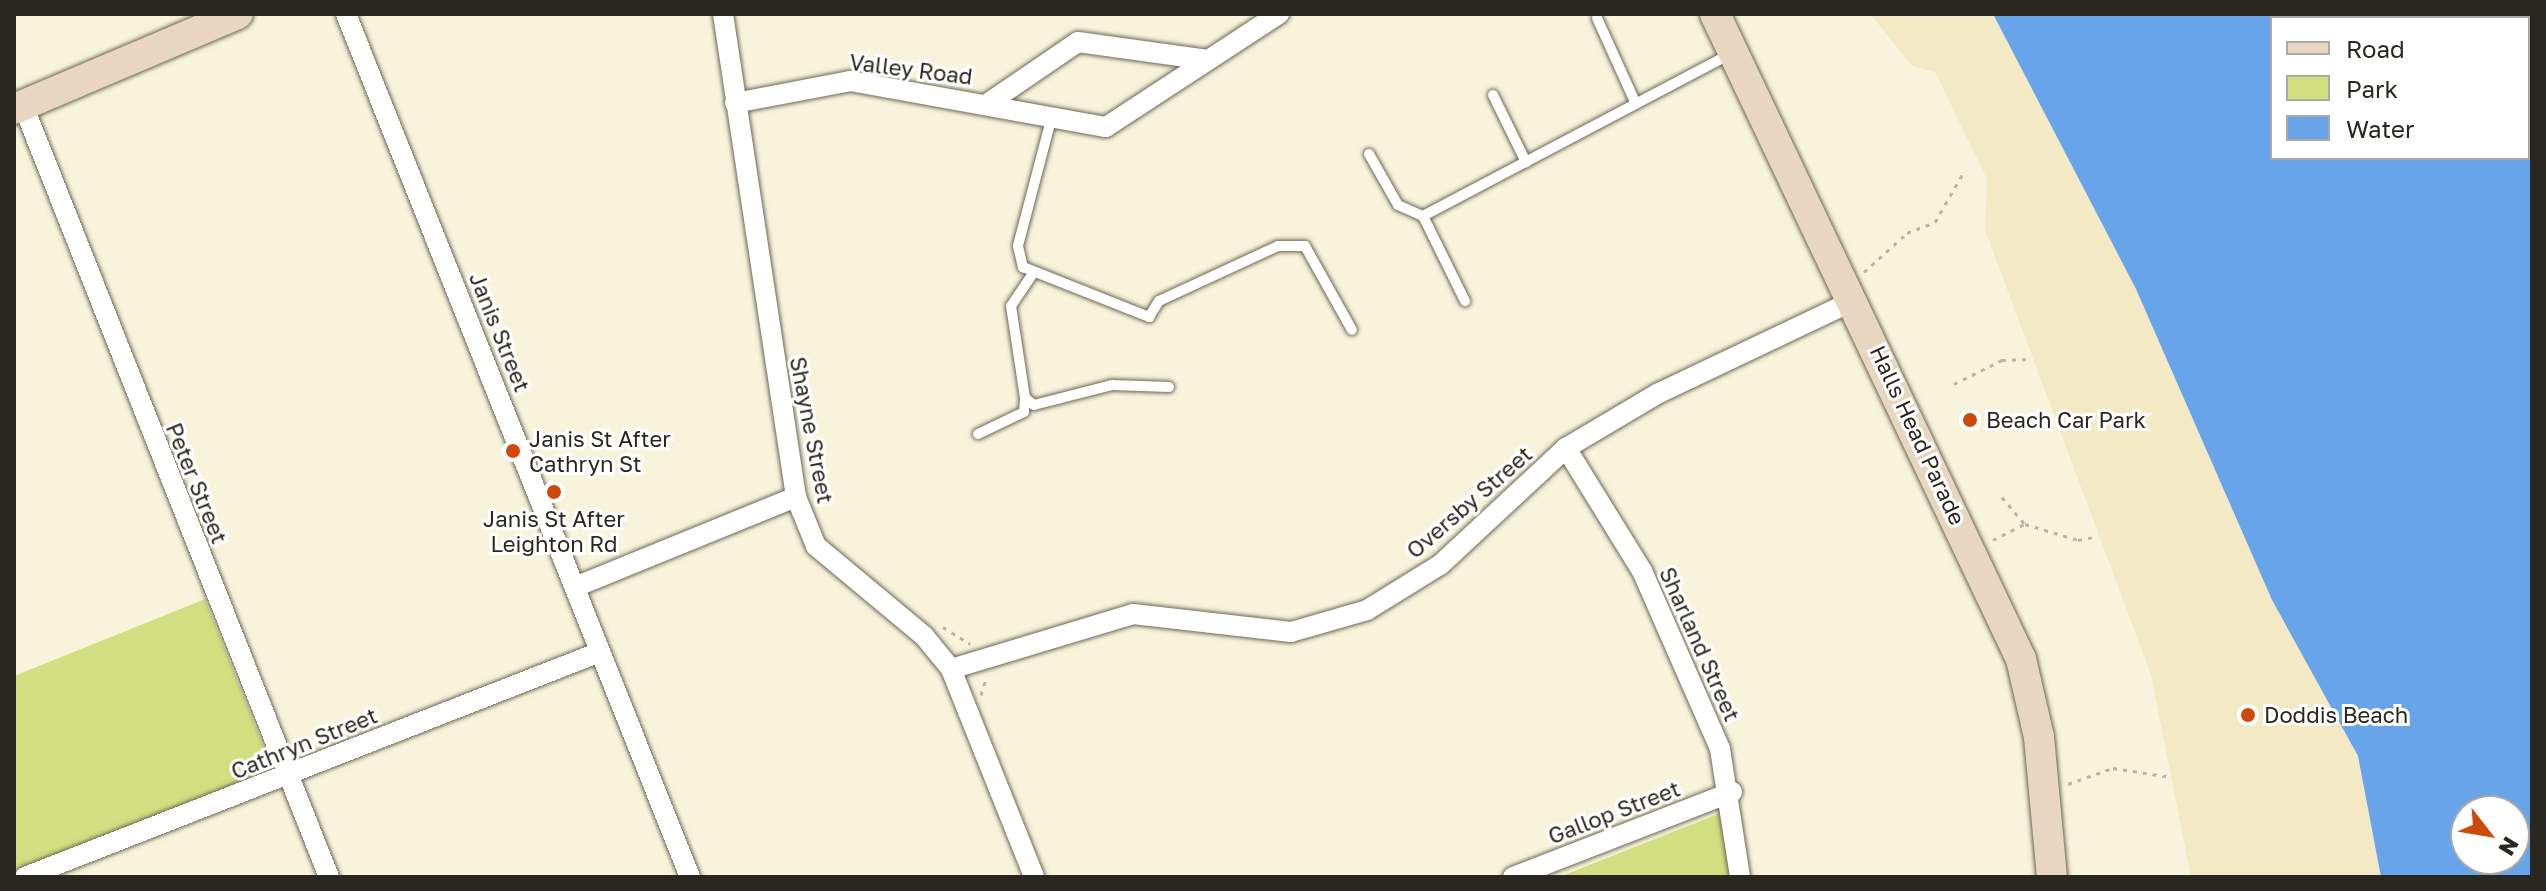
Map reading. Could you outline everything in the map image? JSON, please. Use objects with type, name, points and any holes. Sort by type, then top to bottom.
[{"type":"street","points":[[18,107],[238,14]]},
{"type":"street","name":"Shayne Street","points":[[723,14],[796,497],[816,546],[924,636],[951,669],[1034,877]]},
{"type":"street","name":"Valley Road","points":[[735,103],[850,81],[1106,127],[1279,14]]},
{"type":"street","name":"Halls Head Parade","points":[[1715,14],[1857,289],[2021,659],[2039,737],[2052,877]]},
{"type":"street","name":"Janis Street","points":[[353,18],[690,877]]},
{"type":"street","name":"Valley Road","points":[[987,104],[1078,42],[1208,60]]},
{"type":"street","name":"Peter Street","points":[[18,107],[329,877]]},
{"type":"street","name":"Oversby Street","points":[[951,669],[1133,614],[1291,632],[1367,610],[1440,565],[1566,448],[1657,394],[1857,289]]},
{"type":"street","name":"Sharland Street","points":[[1566,448],[1642,571],[1732,792],[1740,877]]},
{"type":"street","points":[[575,587],[796,497]]},
{"type":"street","name":"Cathryn Street","points":[[25,877],[600,652]]},
{"type":"street","name":"Gallop Street","points":[[1513,877],[1732,792]]},
{"type":"lane","points":[[1597,18],[1636,104]]},
{"type":"lane","points":[[1423,216],[1734,52]]},
{"type":"lane","points":[[1493,95],[1526,162]]},
{"type":"lane","points":[[1052,116],[1018,246],[1023,267],[1149,317],[1159,301],[1278,246],[1305,246],[1352,330]]},
{"type":"lane","points":[[1369,154],[1398,205],[1423,216],[1465,301]]},
{"type":"lane","points":[[978,434],[1024,412],[1025,398],[1011,306],[1034,272]]},
{"type":"lane","points":[[1025,398],[1034,405],[1112,385],[1169,387]]},
{"type":"path","points":[[1857,289],[1907,233],[1935,222],[1965,170]]},
{"type":"path","points":[[1954,384],[2002,360],[2031,359]]},
{"type":"path","points":[[2002,497],[2025,524],[2078,540],[2093,537]]},
{"type":"path","points":[[1988,542],[2025,524]]},
{"type":"path","points":[[932,621],[975,647],[986,678],[979,703]]},
{"type":"path","points":[[2064,785],[2113,768],[2171,777]]},
{"type":"green space","points":[[205,599],[266,753],[260,774],[14,872],[14,676]]},
{"type":"green space","points":[[1726,811],[1731,877],[1559,877]]},
{"type":"sand","points":[[1870,14],[1993,14],[2136,289],[2272,600],[2358,756],[2381,877],[2191,877],[2151,675],[1985,230],[1987,179],[1935,72],[1912,66]]},
{"type":"water","points":[[1993,14],[2532,14],[2532,877],[2381,877],[2358,756],[2272,600],[2136,289]]},
{"type":"place","name":"Beach Car Park","points":[[1970,420]]},
{"type":"place","name":"Janis St After Cathryn St","points":[[513,451]]},
{"type":"place","name":"Janis St After Leighton Rd","points":[[554,492]]},
{"type":"place","name":"Doddis Beach","points":[[2248,715]]}]
